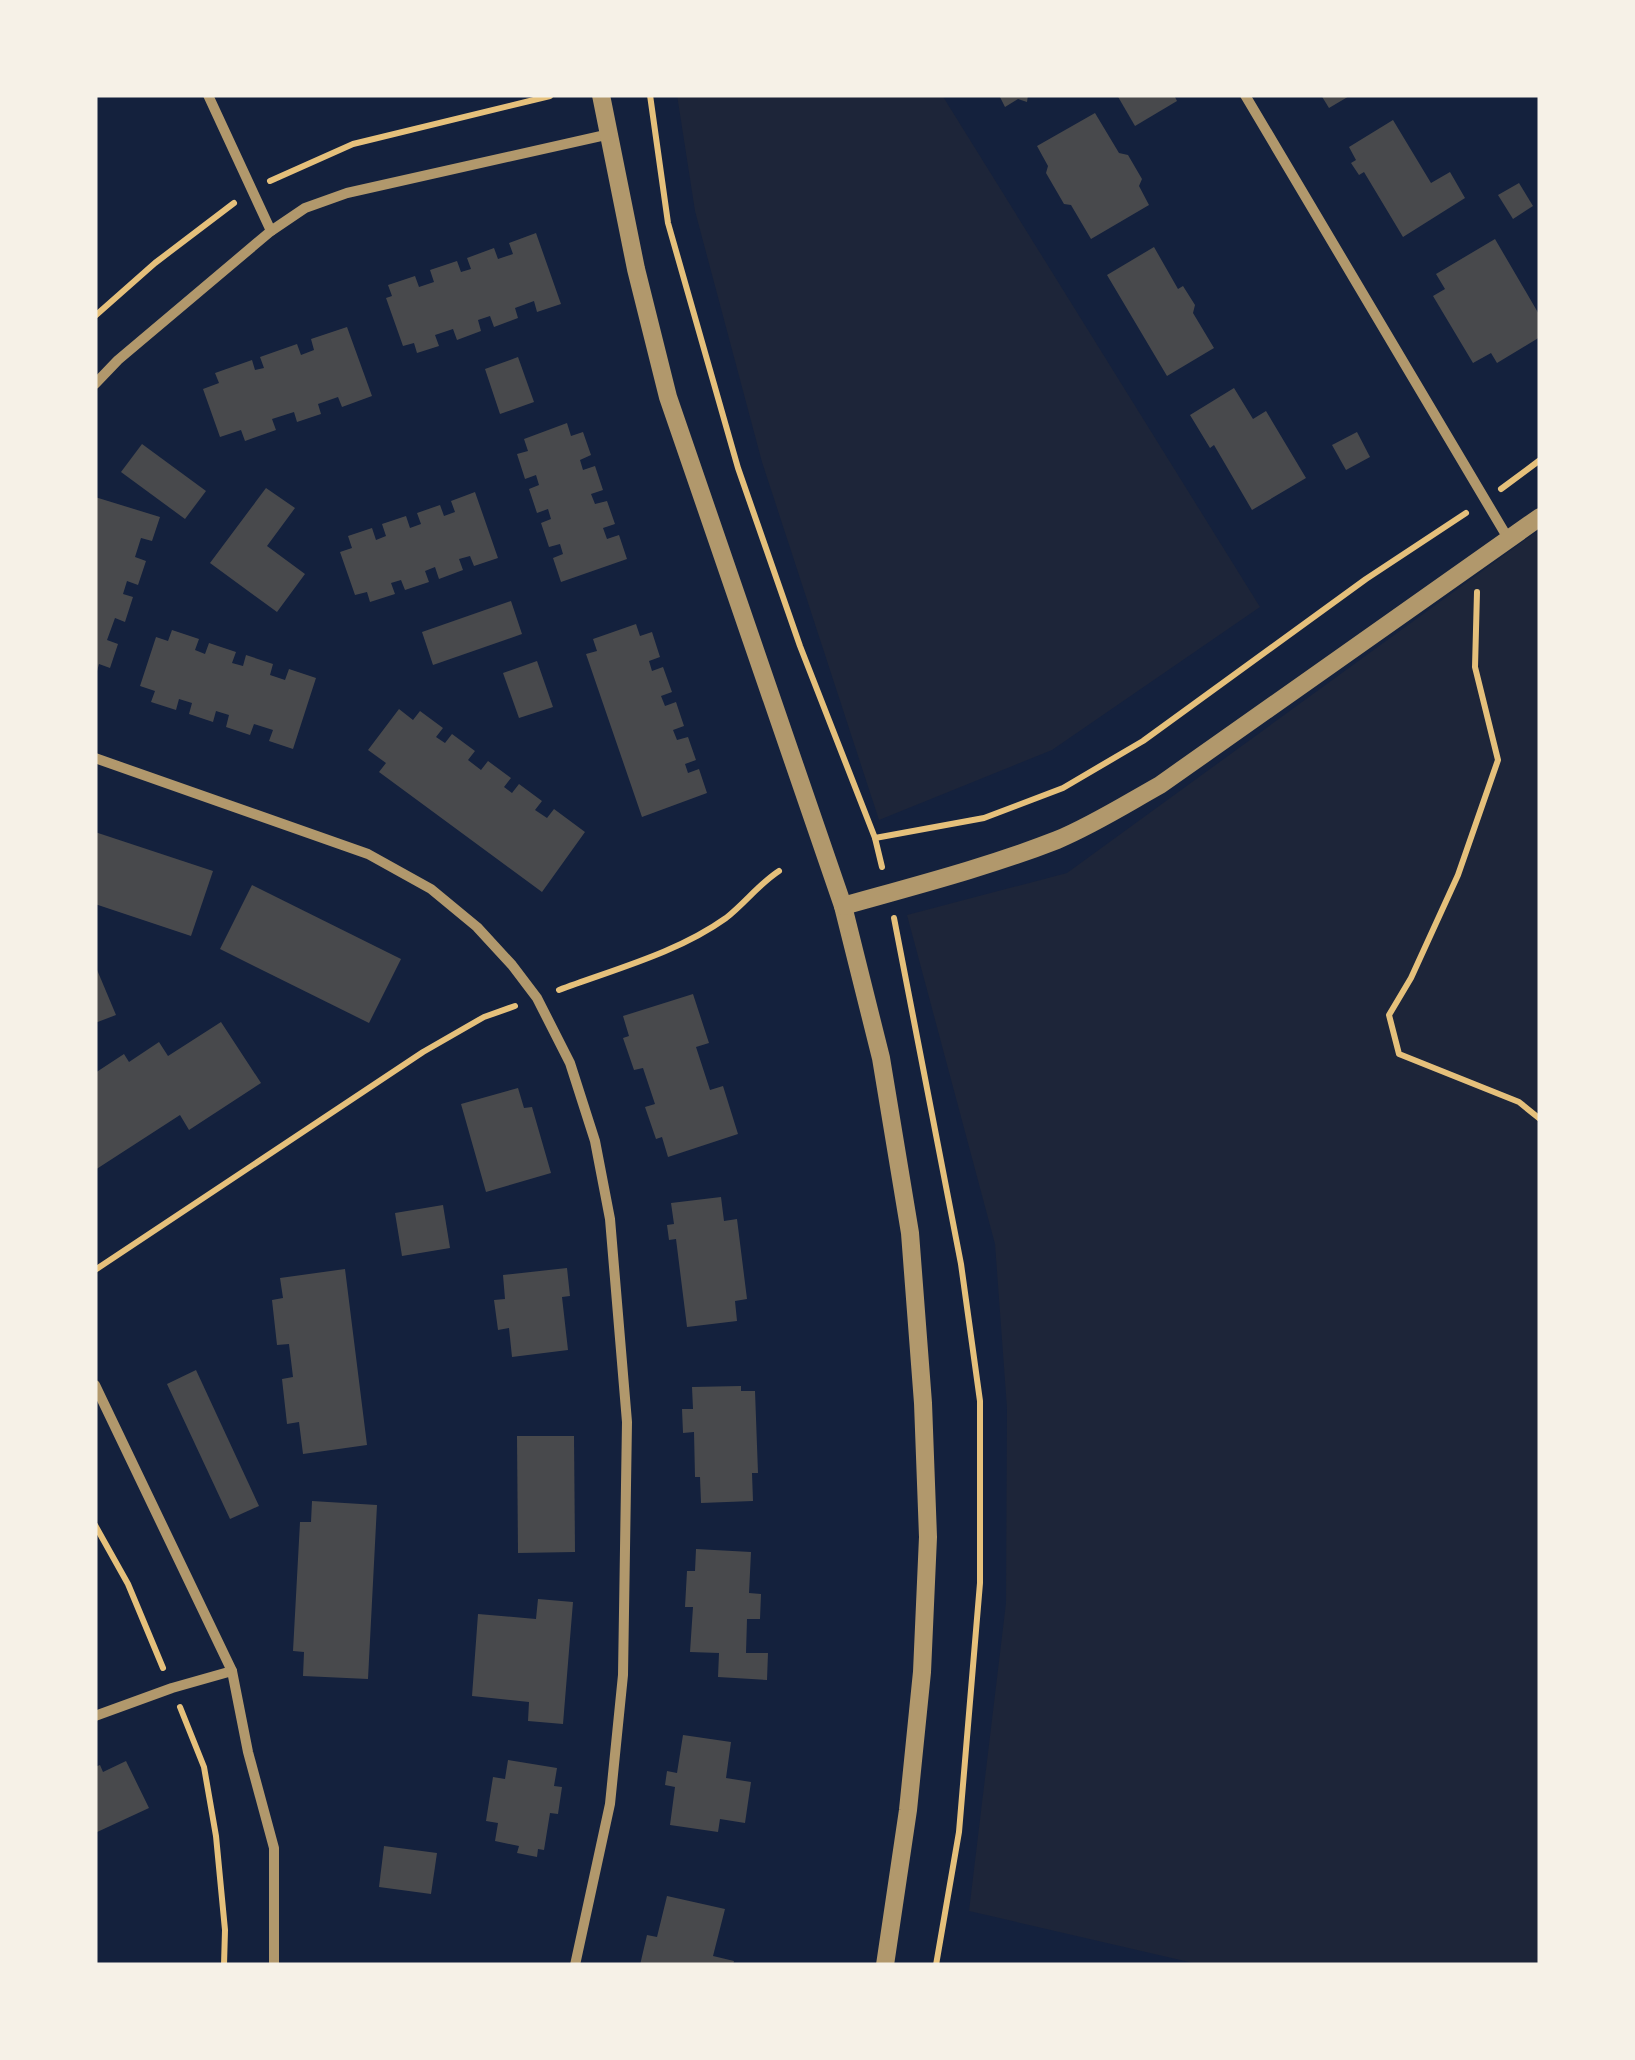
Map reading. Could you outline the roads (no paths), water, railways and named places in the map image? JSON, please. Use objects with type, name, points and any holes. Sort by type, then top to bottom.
[{"type":"street","points":[[208,95],[271,231]]},
{"type":"street","points":[[602,95],[636,269],[668,397],[843,906],[881,1058],[910,1233],[928,1537],[922,1672],[908,1810],[885,1965]]},
{"type":"street","points":[[1245,95],[1509,540]]},
{"type":"street","points":[[95,384],[118,360],[271,231],[305,208],[346,194],[610,134]]},
{"type":"street","points":[[843,906],[1019,854],[1103,818],[1160,785],[1540,516]]},
{"type":"street","points":[[95,758],[368,854],[431,889],[477,927],[512,965],[537,998],[570,1063],[595,1140],[610,1219],[626,1422],[624,1675],[610,1804],[576,1965]]},
{"type":"street","points":[[95,1385],[232,1672],[248,1752],[274,1848],[274,1965]]},
{"type":"street","points":[[95,1716],[172,1688],[232,1672]]}]
